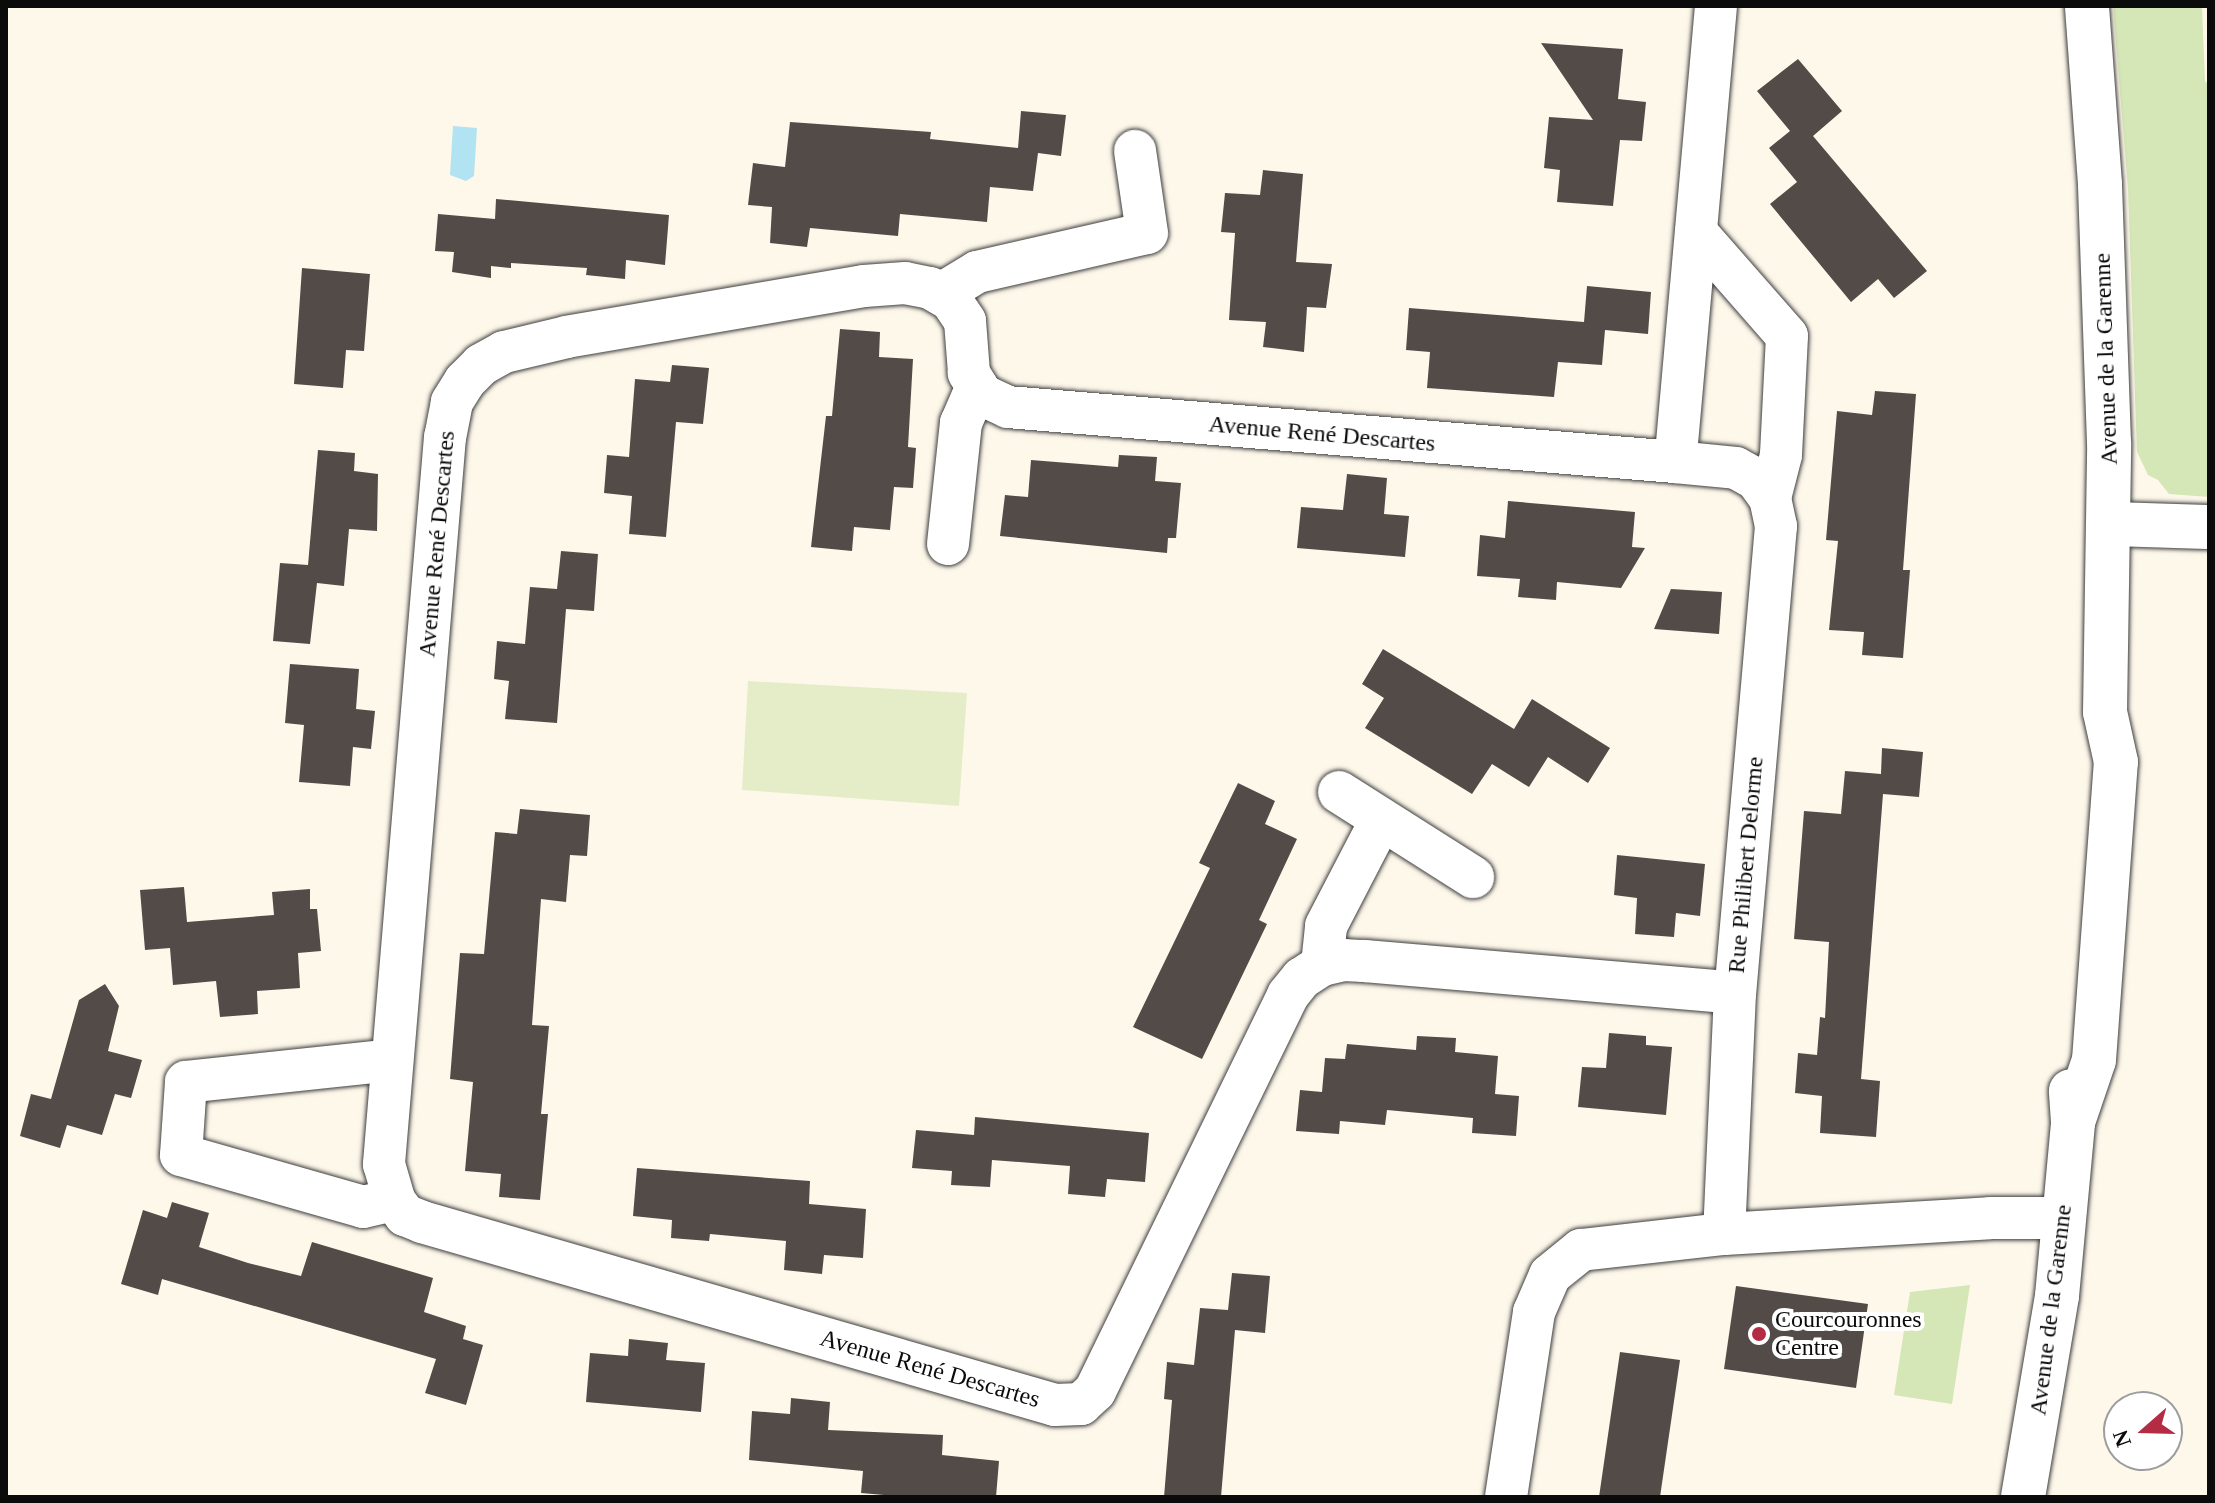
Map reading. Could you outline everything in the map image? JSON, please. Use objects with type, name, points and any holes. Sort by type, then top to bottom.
[{"type":"street","points":[[1716,6],[1675,462],[1736,468],[1756,479],[1770,498]]},
{"type":"street","name":"Avenue de la Garenne","points":[[2023,1497],[2057,1296],[2073,1122],[2094,1060],[2116,762],[2105,712],[2111,524],[2100,184],[2087,6]]},
{"type":"street","points":[[948,544],[961,423],[977,386],[969,373],[965,321],[951,300],[941,294],[977,272],[1147,233],[1135,151]]},
{"type":"street","name":"Rue Philibert Delorme","points":[[1696,232],[1787,336],[1781,455],[1770,498],[1776,526],[1735,993],[1724,1234]]},
{"type":"street","name":"Avenue René Descartes","points":[[941,294],[930,288],[905,283],[864,286],[567,337],[504,352],[481,365],[465,381],[452,402],[445,437],[384,1164],[394,1200],[405,1215],[453,1232],[1040,1401],[1055,1405],[1081,1404],[1095,1391],[1288,995],[1302,978],[1322,965]]},
{"type":"street","name":"Avenue René Descartes","points":[[977,386],[982,395],[1008,407],[1023,409],[1675,462]]},
{"type":"street","points":[[2111,524],[2209,527]]},
{"type":"street","points":[[1339,792],[1473,877]]},
{"type":"street","points":[[1381,820],[1326,926],[1322,965],[1343,960],[1365,961],[1735,993]]},
{"type":"street","points":[[392,1060],[186,1082],[181,1155],[363,1207],[394,1200]]},
{"type":"street","points":[[1506,1497],[1534,1312],[1550,1275],[1581,1250],[1724,1234],[1990,1218],[2063,1218]]},
{"type":"green space","points":[[2113,6],[2202,6],[2205,82],[2209,83],[2209,497],[2169,494],[2158,480],[2148,475],[2137,452],[2128,189]]},
{"type":"green space","points":[[748,681],[967,693],[959,806],[742,790]]},
{"type":"green space","points":[[1970,1285],[1952,1404],[1894,1395],[1910,1292]]},
{"type":"water","points":[[453,126],[477,128],[474,176],[466,181],[450,175]]},
{"type":"building","points":[[1541,43],[1623,49],[1618,99],[1646,102],[1642,141],[1620,140],[1613,206],[1557,202],[1560,170],[1544,168],[1549,117],[1593,120]]},
{"type":"building","points":[[1798,59],[1842,111],[1813,136],[1927,271],[1894,298],[1878,279],[1851,302],[1770,204],[1797,182],[1769,148],[1790,131],[1757,91]]},
{"type":"building","points":[[1021,111],[1066,115],[1061,156],[1038,153],[1033,191],[990,187],[987,222],[900,214],[898,236],[810,228],[807,247],[770,243],[772,207],[748,205],[753,163],[785,167],[790,122],[931,132],[930,139],[1018,148]]},
{"type":"building","points":[[1263,170],[1303,174],[1296,262],[1332,264],[1326,308],[1307,307],[1304,352],[1263,347],[1266,322],[1229,320],[1235,233],[1221,232],[1225,193],[1260,195]]},
{"type":"building","points":[[496,199],[669,215],[665,265],[626,260],[625,279],[586,275],[587,268],[511,263],[511,268],[491,266],[491,278],[452,272],[454,252],[435,251],[438,214],[495,219]]},
{"type":"building","points":[[302,268],[370,274],[364,351],[346,350],[343,388],[294,384]]},
{"type":"building","points":[[1587,286],[1651,292],[1648,334],[1605,330],[1602,365],[1558,362],[1554,397],[1427,388],[1430,352],[1406,350],[1409,308],[1584,322]]},
{"type":"building","points":[[840,329],[880,332],[879,357],[913,359],[908,447],[916,448],[913,488],[894,487],[890,530],[854,527],[852,551],[811,547],[826,416],[832,416]]},
{"type":"building","points":[[672,365],[709,368],[703,424],[676,422],[666,537],[629,534],[632,496],[604,493],[607,455],[629,457],[635,379],[670,382]]},
{"type":"building","points":[[1875,391],[1916,394],[1903,570],[1910,570],[1903,658],[1862,655],[1864,632],[1829,630],[1838,541],[1826,540],[1837,411],[1872,415]]},
{"type":"building","points":[[318,450],[355,453],[354,471],[378,474],[377,531],[349,529],[344,586],[317,583],[310,644],[273,641],[280,563],[308,565]]},
{"type":"building","points":[[1119,455],[1157,457],[1155,481],[1181,483],[1176,538],[1168,538],[1167,553],[1000,536],[1005,495],[1028,497],[1031,460],[1118,467]]},
{"type":"building","points":[[1347,474],[1387,478],[1384,514],[1409,516],[1405,557],[1297,548],[1301,507],[1343,510]]},
{"type":"building","points":[[1508,501],[1635,512],[1632,547],[1645,548],[1621,588],[1557,582],[1556,600],[1518,597],[1520,579],[1477,576],[1480,535],[1505,538]]},
{"type":"building","points":[[561,551],[598,554],[594,611],[566,609],[557,723],[505,719],[509,681],[494,679],[497,641],[525,644],[530,587],[557,589]]},
{"type":"building","points":[[1671,589],[1722,592],[1719,634],[1654,629]]},
{"type":"building","points":[[1383,649],[1514,729],[1532,699],[1610,748],[1588,783],[1548,757],[1529,787],[1492,764],[1472,794],[1365,728],[1384,698],[1362,684]]},
{"type":"building","points":[[290,664],[359,669],[356,709],[375,711],[371,749],[353,747],[350,786],[299,782],[304,725],[285,723]]},
{"type":"building","points":[[1882,748],[1923,752],[1919,797],[1883,794],[1861,1079],[1880,1081],[1876,1137],[1820,1133],[1822,1096],[1795,1093],[1798,1053],[1817,1055],[1820,1017],[1825,1018],[1829,942],[1794,939],[1804,811],[1841,814],[1845,771],[1881,774]]},
{"type":"building","points":[[1238,783],[1275,801],[1265,824],[1297,839],[1259,920],[1267,924],[1202,1059],[1133,1027],[1210,868],[1199,863]]},
{"type":"building","points":[[520,809],[590,815],[587,856],[570,855],[566,902],[541,899],[532,1025],[549,1026],[541,1114],[548,1114],[540,1200],[499,1197],[501,1174],[465,1171],[473,1082],[450,1079],[460,953],[484,954],[495,832],[517,834]]},
{"type":"building","points":[[1617,855],[1705,864],[1700,916],[1676,913],[1674,937],[1635,934],[1637,898],[1614,895]]},
{"type":"building","points":[[184,887],[187,922],[274,915],[272,892],[310,889],[310,909],[317,909],[321,951],[298,953],[300,988],[257,991],[258,1014],[220,1017],[216,981],[173,985],[170,948],[145,950],[140,890]]},
{"type":"building","points":[[105,984],[119,1006],[108,1051],[142,1060],[131,1098],[115,1094],[102,1135],[67,1125],[60,1148],[20,1136],[31,1094],[51,1099],[79,1000]]},
{"type":"building","points":[[1609,1033],[1646,1036],[1646,1045],[1672,1047],[1666,1115],[1578,1107],[1582,1067],[1606,1068]]},
{"type":"building","points":[[1417,1036],[1456,1038],[1455,1052],[1498,1056],[1495,1094],[1519,1096],[1516,1136],[1472,1133],[1473,1118],[1387,1110],[1385,1125],[1340,1121],[1339,1134],[1296,1131],[1300,1090],[1322,1092],[1325,1058],[1345,1059],[1347,1044],[1416,1050]]},
{"type":"building","points":[[975,1117],[1149,1133],[1145,1182],[1107,1179],[1105,1197],[1068,1194],[1070,1166],[992,1160],[990,1187],[951,1185],[952,1171],[912,1168],[916,1130],[974,1135]]},
{"type":"building","points":[[637,1168],[810,1181],[809,1204],[866,1209],[863,1258],[824,1255],[822,1274],[784,1270],[786,1241],[710,1234],[709,1241],[671,1238],[672,1220],[633,1216]]},
{"type":"building","points":[[172,1202],[209,1213],[199,1247],[248,1263],[301,1276],[312,1242],[433,1278],[424,1312],[466,1326],[463,1339],[483,1345],[466,1405],[425,1393],[436,1359],[162,1279],[158,1295],[121,1284],[143,1210],[167,1218]]},
{"type":"building","points":[[1232,1273],[1270,1276],[1265,1333],[1235,1330],[1221,1497],[1164,1497],[1172,1400],[1164,1399],[1167,1362],[1194,1365],[1200,1308],[1228,1310]]},
{"type":"building","points":[[1736,1286],[1868,1304],[1856,1388],[1724,1369]]},
{"type":"building","points":[[629,1339],[668,1343],[666,1360],[705,1363],[701,1412],[586,1402],[590,1353],[628,1356]]},
{"type":"building","points":[[1620,1352],[1680,1360],[1660,1497],[1599,1497]]},
{"type":"building","points":[[791,1398],[830,1402],[828,1430],[943,1435],[942,1455],[999,1461],[996,1497],[907,1497],[861,1493],[863,1471],[749,1460],[752,1411],[790,1414]]},
{"type":"place","name":"Courcouronnes Centre","points":[[1759,1334]]}]
